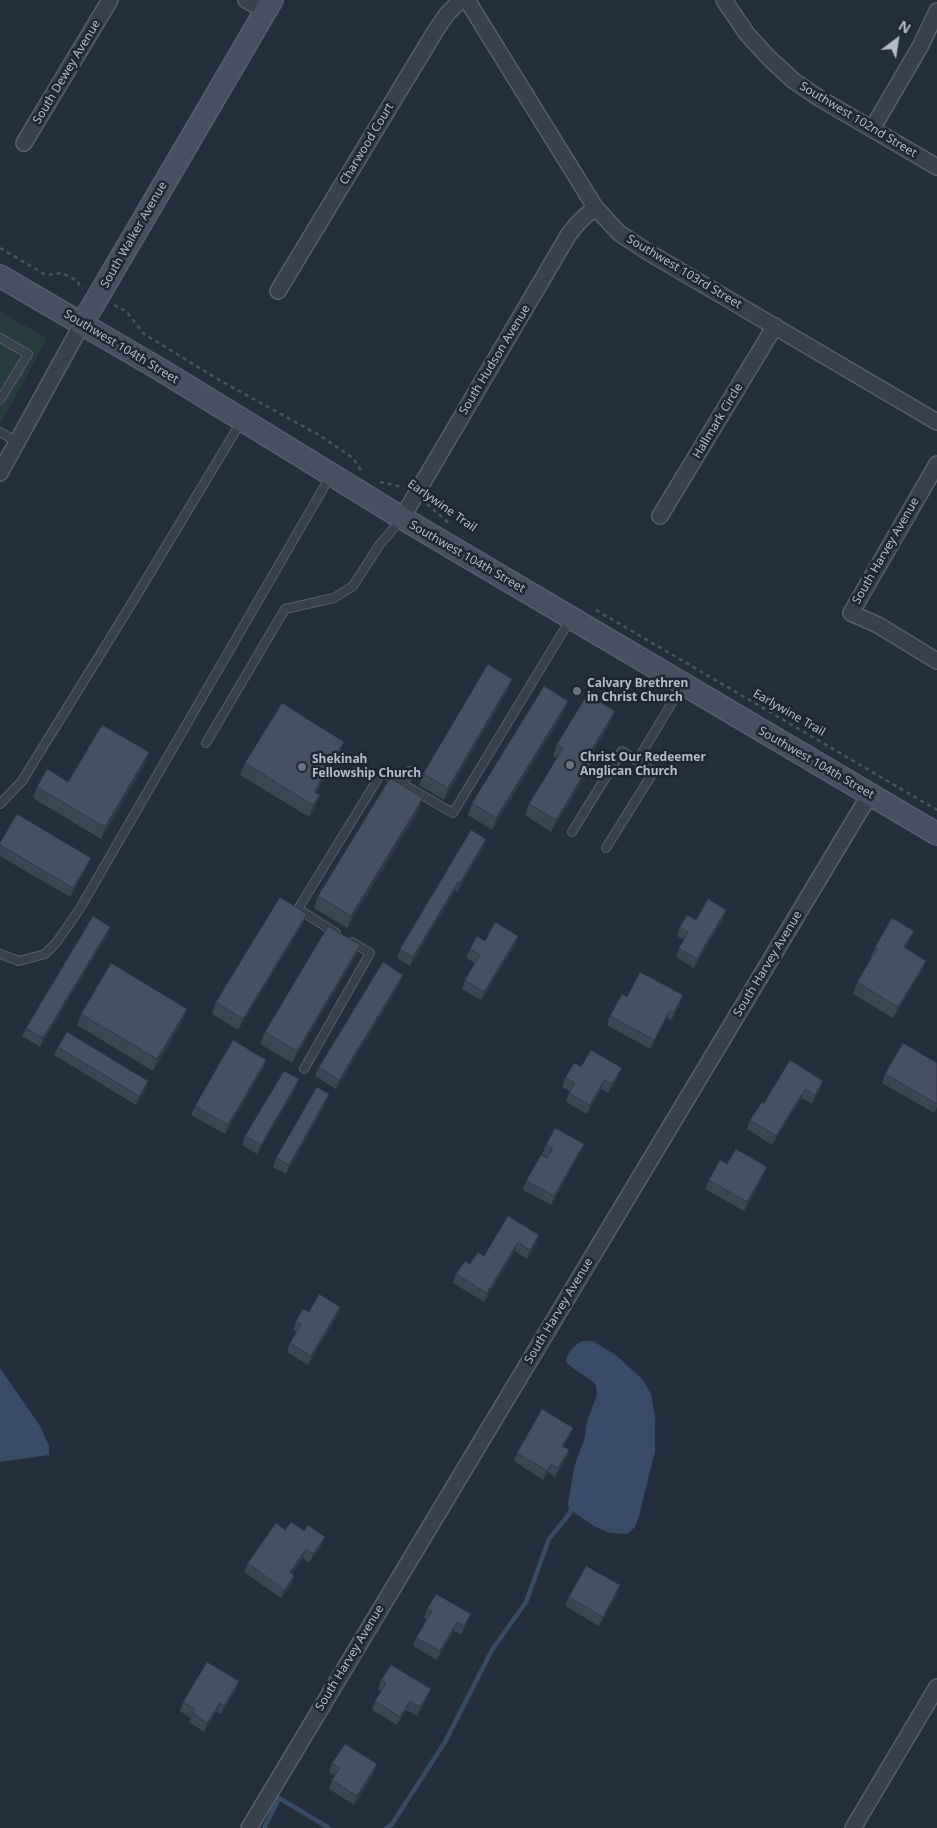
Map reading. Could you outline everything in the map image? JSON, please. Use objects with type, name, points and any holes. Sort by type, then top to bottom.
[{"type":"main road","name":"South Walker Avenue","points":[[82,324],[269,6]]},
{"type":"main road","name":"Southwest 104th Street","points":[[0,276],[402,518],[937,834]]},
{"type":"street","name":"South Dewey Avenue","points":[[24,143],[110,0]]},
{"type":"street","points":[[246,0],[269,6]]},
{"type":"street","name":"Charwood Court","points":[[278,291],[436,30],[447,14],[461,0]]},
{"type":"street","name":"Southwest 103rd Street","points":[[466,0],[595,207],[606,220],[629,240],[937,422]]},
{"type":"street","name":"Southwest 102nd Street","points":[[724,0],[747,34],[781,70],[819,98],[937,167]]},
{"type":"street","points":[[872,129],[921,45],[937,11]]},
{"type":"street","name":"South Hudson Avenue","points":[[402,518],[569,234],[595,207]]},
{"type":"street","name":"South Walker Avenue","points":[[0,473],[82,324]]},
{"type":"street","name":"Hallmark Circle","points":[[660,516],[775,326]]},
{"type":"street","name":"South Harvey Avenue","points":[[937,464],[851,613],[878,625],[937,660]]},
{"type":"street","name":"South Harvey Avenue","points":[[248,1828],[870,794]]},
{"type":"street","points":[[853,1828],[937,1687]]},
{"type":"lane","points":[[0,338],[28,354],[0,400]]},
{"type":"lane","points":[[0,804],[22,780],[135,598],[242,420]]},
{"type":"lane","points":[[0,432],[18,442]]},
{"type":"lane","points":[[0,954],[19,961],[45,954],[56,943],[79,910],[331,475]]},
{"type":"lane","points":[[206,743],[285,609],[334,598],[353,586],[380,544],[402,518]]},
{"type":"lane","points":[[304,1069],[370,953],[298,909],[382,772],[453,813],[571,618]]},
{"type":"lane","points":[[637,761],[683,684]]},
{"type":"lane","points":[[572,832],[622,751],[654,770],[606,848]]},
{"type":"lane","points":[[403,783],[410,771]]},
{"type":"path","points":[[0,248],[46,275],[62,273],[78,281],[79,286],[126,311],[144,334],[221,381],[319,435],[353,458],[361,471],[367,475]]},
{"type":"path","name":"Earlywine Trail","points":[[373,478],[379,482],[398,486],[415,496],[433,507],[452,526]]},
{"type":"path","name":"Earlywine Trail","points":[[593,608],[937,810]]},
{"type":"green space","points":[[0,312],[47,338],[0,425]]},
{"type":"water","points":[[582,1341],[593,1341],[617,1356],[642,1379],[651,1394],[655,1417],[655,1451],[639,1516],[635,1527],[627,1534],[610,1533],[596,1527],[573,1512],[568,1505],[574,1467],[585,1437],[587,1421],[597,1395],[596,1385],[566,1362],[567,1356],[573,1347]]},
{"type":"water","points":[[0,1368],[40,1426],[49,1446],[49,1455],[0,1462]]},
{"type":"building","points":[[488,664],[512,679],[448,788],[423,774]]},
{"type":"building","points":[[544,686],[568,701],[496,818],[472,803]]},
{"type":"building","name":"Christ Our Redeemer Anglican Church","points":[[587,695],[615,711],[586,759],[591,762],[556,820],[529,804],[563,748],[557,744]]},
{"type":"building","points":[[282,703],[344,742],[314,792],[320,795],[313,805],[245,763]]},
{"type":"building","points":[[102,725],[149,752],[105,827],[37,787],[47,769],[68,782]]},
{"type":"building","points":[[390,778],[423,798],[351,916],[318,896]]},
{"type":"building","points":[[17,814],[91,858],[73,888],[0,845]]},
{"type":"building","points":[[471,830],[486,839],[413,957],[400,949]]},
{"type":"building","points":[[280,897],[307,914],[243,1019],[216,1002]]},
{"type":"building","points":[[708,899],[726,910],[697,959],[679,948],[688,932],[680,927],[687,915],[696,920]]},
{"type":"building","points":[[93,916],[110,927],[43,1038],[26,1028]]},
{"type":"building","points":[[892,918],[914,931],[904,947],[926,961],[898,1007],[857,982],[877,949],[875,947]]},
{"type":"building","points":[[495,922],[518,936],[484,992],[465,980],[480,955],[470,949],[477,936],[485,941]]},
{"type":"building","points":[[328,926],[360,945],[297,1051],[265,1032]]},
{"type":"building","points":[[383,962],[403,975],[339,1080],[319,1067]]},
{"type":"building","points":[[111,963],[187,1009],[157,1059],[81,1014]]},
{"type":"building","points":[[640,972],[683,995],[674,1012],[670,1010],[654,1040],[610,1016],[622,994],[627,997]]},
{"type":"building","points":[[67,1032],[148,1081],[139,1096],[58,1047]]},
{"type":"building","points":[[233,1040],[266,1060],[228,1125],[195,1106]]},
{"type":"building","points":[[903,1043],[937,1063],[937,1104],[885,1074]]},
{"type":"building","points":[[591,1050],[622,1068],[612,1084],[604,1080],[590,1105],[569,1093],[575,1083],[565,1078],[574,1063],[581,1067]]},
{"type":"building","points":[[790,1060],[823,1081],[815,1095],[805,1089],[776,1136],[750,1120],[762,1102],[764,1103]]},
{"type":"building","points":[[284,1071],[299,1079],[261,1145],[245,1136]]},
{"type":"building","points":[[317,1087],[329,1094],[289,1165],[276,1158]]},
{"type":"building","points":[[555,1128],[584,1144],[554,1196],[526,1181],[541,1155],[547,1158],[553,1149],[546,1145]]},
{"type":"building","points":[[736,1149],[767,1167],[747,1202],[709,1180],[720,1160],[727,1164]]},
{"type":"building","points":[[508,1216],[539,1235],[530,1250],[518,1242],[487,1293],[456,1274],[465,1261],[470,1264],[478,1252],[484,1256]]},
{"type":"building","points":[[319,1294],[340,1307],[311,1356],[290,1343],[301,1324],[296,1321],[303,1309],[309,1312]]},
{"type":"building","points":[[542,1409],[573,1428],[562,1446],[569,1450],[558,1468],[551,1464],[547,1471],[517,1453]]},
{"type":"building","points":[[291,1522],[304,1531],[308,1525],[325,1537],[313,1554],[306,1549],[290,1572],[294,1576],[284,1590],[248,1563],[276,1523],[285,1530]]},
{"type":"building","points":[[586,1566],[620,1585],[603,1617],[569,1597]]},
{"type":"building","points":[[436,1594],[471,1614],[464,1626],[457,1622],[440,1651],[416,1638],[432,1611],[427,1609]]},
{"type":"building","points":[[207,1662],[239,1681],[224,1706],[220,1703],[207,1723],[193,1713],[195,1709],[183,1702]]},
{"type":"building","points":[[391,1665],[431,1689],[420,1707],[410,1701],[400,1717],[375,1701],[386,1683],[381,1680]]},
{"type":"building","points":[[345,1744],[377,1764],[357,1796],[332,1780],[340,1768],[332,1763]]},
{"type":"waterway","points":[[386,1828],[392,1824],[445,1742],[492,1650],[526,1602],[549,1539],[570,1513],[572,1504]]},
{"type":"waterway","points":[[264,1828],[279,1798],[329,1828]]},
{"type":"place","name":"Calvary Brethren in Christ Church","points":[[577,691]]},
{"type":"place","name":"Christ Our Redeemer Anglican Church","points":[[570,765]]},
{"type":"place","name":"Shekinah Fellowship Church","points":[[302,767]]}]
